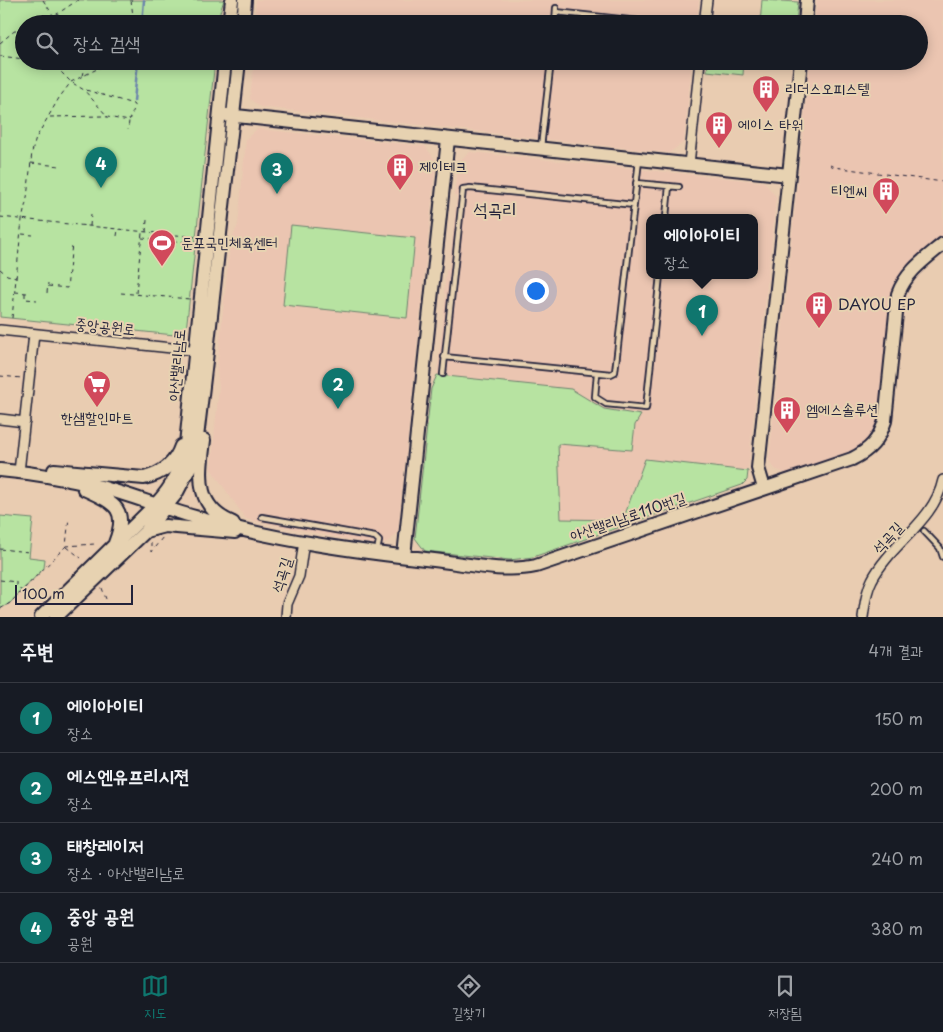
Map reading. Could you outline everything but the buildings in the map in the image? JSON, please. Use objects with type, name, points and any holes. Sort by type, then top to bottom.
[{"type":"street","points":[[230,15],[232,0]]},
{"type":"street","points":[[244,15],[245,0]]},
{"type":"street","points":[[705,15],[707,0]]},
{"type":"street","points":[[806,15],[807,0]]},
{"type":"street","name":"아산밸리남로","points":[[56,617],[148,534],[180,469],[186,444],[189,417],[194,351],[224,70]]},
{"type":"street","name":"아산밸리남로","points":[[41,617],[114,546],[161,506],[189,469],[196,446],[202,398],[238,70]]},
{"type":"street","points":[[689,164],[699,70]]},
{"type":"street","points":[[764,488],[758,468],[800,70]]},
{"type":"street","points":[[220,115],[789,175]]},
{"type":"street","points":[[404,556],[448,139]]},
{"type":"street","name":"아산밸리남로110번길","points":[[59,478],[100,487],[251,531],[404,556],[523,569],[852,459],[873,446],[882,433],[885,421],[898,294],[901,286],[913,269],[943,244]]},
{"type":"street","name":"중앙공원로","points":[[0,330],[207,352]]},
{"type":"street","points":[[19,472],[34,334]]},
{"type":"street","points":[[202,398],[205,413],[200,478],[201,489],[207,503],[227,521],[251,531]]},
{"type":"street","points":[[19,472],[53,470],[136,478],[153,476],[164,470],[175,460],[189,417]]},
{"type":"street","points":[[0,419],[25,422]]},
{"type":"street","points":[[0,470],[59,478],[114,504],[120,514],[121,528],[114,546]]},
{"type":"street","name":"석곡길","points":[[863,617],[872,578],[926,514],[938,495],[943,480]]},
{"type":"street","points":[[148,534],[165,526],[209,532],[251,531]]},
{"type":"street","name":"석곡길","points":[[286,617],[287,604],[299,576],[304,541]]},
{"type":"lane","points":[[556,15],[556,10],[595,15]]},
{"type":"lane","points":[[541,149],[550,70]]},
{"type":"lane","points":[[444,357],[597,373],[612,374],[616,370],[639,159]]},
{"type":"lane","points":[[636,182],[679,187]]},
{"type":"lane","points":[[666,214],[669,186]]},
{"type":"lane","points":[[442,374],[464,189],[470,188],[634,205]]},
{"type":"lane","points":[[597,373],[595,397],[606,404],[646,408],[660,279]]},
{"type":"lane","points":[[262,517],[375,537],[379,541],[378,546]]},
{"type":"lane","points":[[924,531],[940,548],[943,557]]},
{"type":"path","points":[[43,0],[52,15]]},
{"type":"path","points":[[55,15],[78,0]]},
{"type":"path","points":[[131,0],[133,15]]},
{"type":"path","points":[[0,43],[15,30]]},
{"type":"path","points":[[0,56],[15,58]]},
{"type":"path","points":[[57,70],[84,90],[133,104],[135,108],[128,121],[128,130]]},
{"type":"path","points":[[82,77],[83,70]]},
{"type":"path","points":[[12,318],[22,220],[28,198],[30,163],[36,138],[50,117],[59,98],[71,82],[97,70]]},
{"type":"path","points":[[84,90],[108,117]]},
{"type":"path","points":[[50,117],[108,117],[128,121]]},
{"type":"path","points":[[30,163],[60,166]]},
{"type":"path","points":[[830,165],[943,182]]},
{"type":"path","points":[[90,227],[92,214]]},
{"type":"path","points":[[0,217],[196,238]]},
{"type":"path","points":[[146,232],[147,220]]},
{"type":"path","points":[[117,236],[118,230]]},
{"type":"path","points":[[136,294],[142,232]]},
{"type":"path","points":[[21,234],[33,235]]},
{"type":"path","points":[[142,238],[186,242]]},
{"type":"path","points":[[48,286],[68,288],[72,244]]},
{"type":"path","points":[[0,269],[16,277]]},
{"type":"path","points":[[47,293],[48,283]]},
{"type":"path","points":[[15,292],[26,293],[25,299],[37,300]]},
{"type":"path","points":[[121,293],[190,299]]},
{"type":"path","points":[[0,376],[22,378]]},
{"type":"path","points":[[0,609],[10,603],[66,546],[69,517]]},
{"type":"path","points":[[148,534],[151,552],[166,533]]},
{"type":"path","points":[[66,546],[95,544]]},
{"type":"path","points":[[66,546],[81,558]]},
{"type":"path","points":[[0,549],[29,552]]},
{"type":"path","points":[[0,580],[16,582],[16,586],[22,591]]},
{"type":"path","points":[[102,587],[106,599]]},
{"type":"shaded area","points":[[256,0],[699,0],[698,15],[255,15]]},
{"type":"shaded area","points":[[817,0],[943,0],[943,236],[905,267],[894,283],[891,293],[876,429],[860,448],[787,474],[775,469],[769,460],[809,70],[928,70],[928,15],[815,15]]},
{"type":"shaded area","points":[[253,70],[691,70],[684,142],[669,153],[260,107],[250,99]]},
{"type":"shaded area","points":[[257,129],[425,146],[436,161],[398,531],[394,537],[381,546],[246,519],[211,469],[219,387],[217,370],[230,243],[238,225],[246,139]]},
{"type":"shaded area","points":[[470,152],[764,182],[776,197],[747,480],[742,485],[533,557],[510,559],[425,551],[415,538],[431,389],[437,375],[446,294],[444,294],[446,270],[449,270],[457,196],[454,195],[458,162]]},
{"type":"green space","points":[[0,0],[224,0],[219,15],[15,15],[15,70],[214,70],[184,336],[0,317]]},
{"type":"green space","points":[[762,0],[798,2],[797,15],[761,15]]},
{"type":"green space","points":[[707,70],[743,70],[743,75]]},
{"type":"green space","points":[[291,225],[415,238],[407,318],[283,305]]},
{"type":"green space","points":[[437,375],[571,389],[604,409],[641,415],[635,425],[632,450],[558,444],[561,519],[623,520],[645,459],[748,471],[747,480],[742,485],[533,557],[510,560],[425,551],[415,538],[431,389]]},
{"type":"green space","points":[[0,516],[33,519],[29,557],[45,559],[44,568],[10,603],[0,609]]},
{"type":"waterway","points":[[143,15],[144,0]]},
{"type":"waterway","points":[[134,101],[137,70]]},
{"type":"place","name":"리더스오피스텔","points":[[766,113]]},
{"type":"place","name":"에이스 타워","points":[[719,149]]},
{"type":"place","name":"중앙 공원","points":[[101,188]]},
{"type":"place","name":"제이테크","points":[[400,191]]},
{"type":"place","name":"태창레이저","points":[[277,194]]},
{"type":"place","name":"티엔씨","points":[[886,215]]},
{"type":"place","name":"둔포국민체육센터","points":[[162,267]]},
{"type":"place","name":"DAYOU EP","points":[[819,329]]},
{"type":"place","name":"에이아이티","points":[[702,336]]},
{"type":"place","name":"한샘할인마트","points":[[97,408]]},
{"type":"place","name":"에스엔유프리시젼","points":[[338,409]]},
{"type":"place","name":"엠에스솔루션","points":[[787,434]]},
{"type":"district","name":"석곡리","points":[[495,210]]}]
